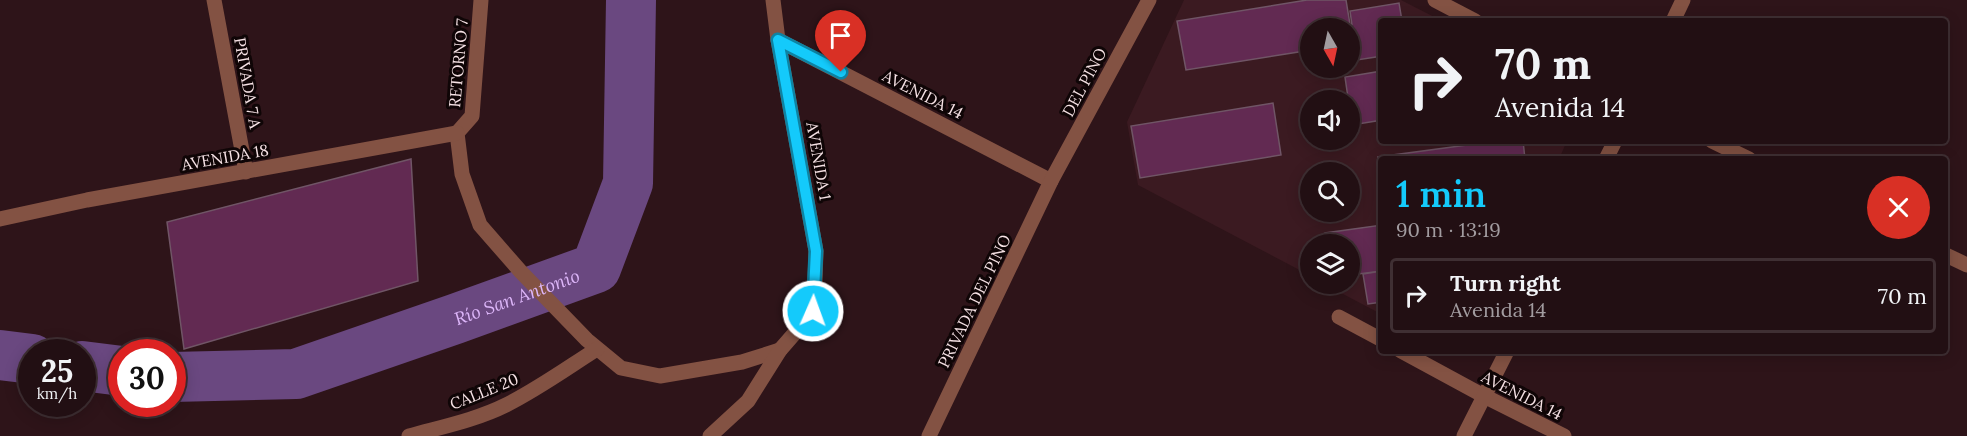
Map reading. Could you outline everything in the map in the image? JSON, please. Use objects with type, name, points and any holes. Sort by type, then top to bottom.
[{"type":"street","name":"PRIVADA 7 A","points":[[214,0],[246,172]]},
{"type":"street","name":"RETORNO 7","points":[[457,133],[472,116],[481,0]]},
{"type":"street","name":"AVENIDA 1","points":[[710,436],[748,401],[780,350],[813,311],[816,251],[778,40],[773,0]]},
{"type":"street","name":"DEL PINO","points":[[1051,181],[1149,0]]},
{"type":"street","points":[[1435,0],[1469,18]]},
{"type":"street","points":[[1674,18],[1683,0]]},
{"type":"street","name":"AVENIDA 14","points":[[778,40],[1051,181]]},
{"type":"street","name":"AVENIDA 18","points":[[0,219],[87,200],[457,133]]},
{"type":"street","points":[[457,133],[462,174],[480,225],[521,272],[592,344],[621,368],[660,376],[742,362],[780,350]]},
{"type":"street","points":[[1718,144],[1743,156]]},
{"type":"street","name":"PRIVADA DEL PINO","points":[[930,436],[1051,181]]},
{"type":"street","points":[[1948,256],[1967,265]]},
{"type":"street","points":[[1339,317],[1378,338]]},
{"type":"street","name":"CALLE 20","points":[[409,436],[467,420],[505,406],[532,391],[592,344]]},
{"type":"street","name":"AVENIDA 14","points":[[1407,354],[1564,436]]},
{"type":"street","points":[[1464,436],[1505,354]]},
{"type":"shaded area","points":[[1184,0],[1401,0],[1436,18],[1378,18],[1378,144],[1566,144],[1560,156],[1378,156],[1378,312],[1343,294],[1360,294],[1360,234],[1300,234],[1300,270],[1138,185],[1127,122]]},
{"type":"building","points":[[1307,0],[1346,0],[1349,18],[1300,18],[1300,52],[1186,70],[1177,21]]},
{"type":"building","points":[[1399,3],[1402,18],[1378,18],[1378,57],[1360,60],[1360,18],[1351,18],[1350,11]]},
{"type":"building","points":[[1378,72],[1378,121],[1360,124],[1360,90],[1347,90],[1345,78],[1360,78],[1360,75]]},
{"type":"building","points":[[1273,103],[1281,155],[1140,178],[1131,126]]},
{"type":"building","points":[[1475,144],[1523,144],[1525,156],[1385,156]]},
{"type":"building","points":[[411,159],[418,281],[186,348],[186,339],[183,339],[167,222]]},
{"type":"building","points":[[1378,226],[1378,272],[1360,274],[1360,234],[1325,234]]},
{"type":"building","points":[[1378,272],[1378,303],[1368,304],[1363,274]]},
{"type":"waterway","name":"Río San Antonio","points":[[186,377],[296,374],[596,268],[628,183],[631,0]]},
{"type":"waterway","name":"Río San Antonio","points":[[0,355],[18,357]]},
{"type":"waterway","name":"Río San Antonio","points":[[96,368],[108,369]]},
{"type":"route","points":[[813,311],[816,251],[778,40],[841,72]]}]
